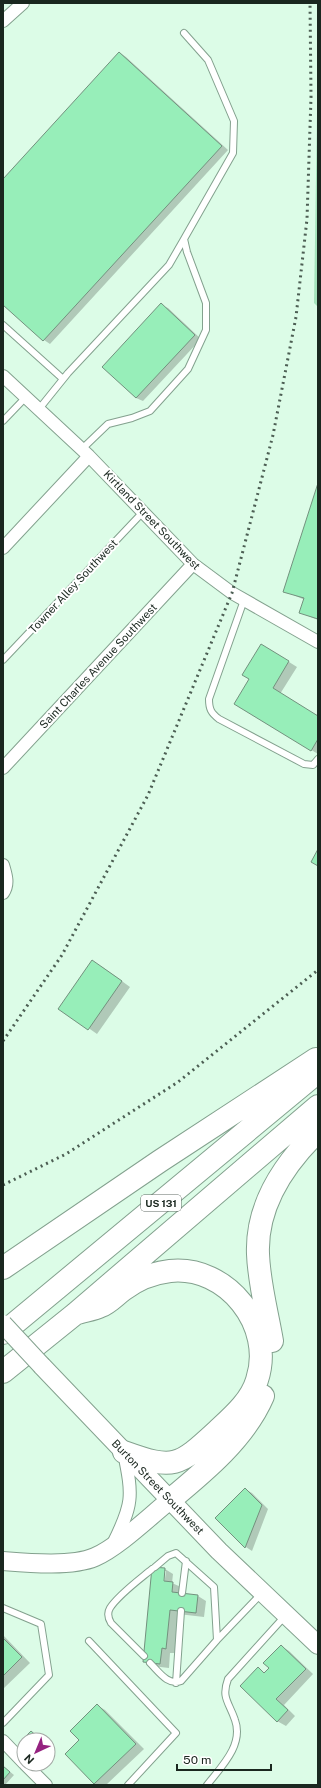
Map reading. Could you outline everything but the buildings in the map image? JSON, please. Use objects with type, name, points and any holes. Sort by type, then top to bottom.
[{"type":"highway","points":[[3,1268],[160,1161],[318,1058]]},
{"type":"highway","name":"US 131","points":[[3,1333],[318,1072]]},
{"type":"highway","name":"US 131","points":[[3,1372],[75,1314],[318,1106]]},
{"type":"highway","points":[[170,1500],[191,1482],[240,1434],[255,1412],[266,1390],[272,1369],[273,1352],[258,1254],[260,1226],[268,1200],[276,1183],[294,1157],[318,1131]]},
{"type":"highway","points":[[75,1314],[102,1306],[126,1288],[150,1276],[170,1271],[183,1271],[204,1275],[228,1289],[245,1306],[255,1326],[261,1348],[261,1359],[257,1380],[243,1405],[221,1428],[192,1454],[181,1461],[158,1463],[124,1452]]},
{"type":"main road","name":"Burton Street Southwest","points":[[3,1324],[220,1551],[262,1593],[312,1639]]},
{"type":"main road","points":[[3,1561],[76,1562],[94,1557],[111,1548],[170,1500]]},
{"type":"street","points":[[3,21],[23,3]]},
{"type":"street","name":"Kirtland Street Southwest","points":[[3,376],[86,452],[192,564],[232,593],[318,642]]},
{"type":"street","points":[[3,548],[86,452]]},
{"type":"street","name":"Saint Charles Avenue Southwest","points":[[3,768],[192,564]]},
{"type":"street","points":[[3,865],[7,878],[6,890],[3,893]]},
{"type":"street","points":[[111,1548],[126,1518],[130,1502],[130,1482],[124,1452]]},
{"type":"street","points":[[3,1742],[16,1756]]},
{"type":"street","points":[[32,1772],[46,1785]]},
{"type":"lane","points":[[39,409],[63,379],[169,265],[232,153],[234,120],[208,60],[184,33]]},
{"type":"lane","points":[[86,452],[108,424],[132,418],[150,411],[188,369],[206,330],[206,303],[187,252],[184,239]]},
{"type":"lane","points":[[3,325],[63,379]]},
{"type":"lane","points":[[3,421],[26,397]]},
{"type":"lane","name":"Towner Alley Southwest","points":[[3,660],[143,512]]},
{"type":"lane","points":[[244,600],[208,699],[212,714],[304,764],[313,765],[318,759]]},
{"type":"lane","points":[[144,1656],[110,1623],[108,1617],[110,1609],[118,1599],[153,1568],[168,1556],[176,1553],[214,1586],[218,1640]]},
{"type":"lane","points":[[182,1593],[186,1561]]},
{"type":"lane","points":[[150,1663],[169,1682],[176,1683],[181,1681],[262,1593]]},
{"type":"lane","points":[[3,1608],[41,1624],[49,1675],[3,1723]]},
{"type":"lane","points":[[176,1683],[181,1611]]},
{"type":"lane","points":[[207,1785],[233,1749],[236,1736],[236,1721],[224,1690],[228,1679],[286,1614]]},
{"type":"lane","points":[[89,1641],[176,1733],[128,1785]]},
{"type":"green space","points":[[318,47],[318,307],[314,303]]},
{"type":"railway","points":[[3,1041],[62,955],[148,795],[232,593],[273,435],[296,317],[307,219],[311,97],[310,3]]},
{"type":"railway","points":[[3,1185],[66,1154],[178,1082],[318,970]]}]
